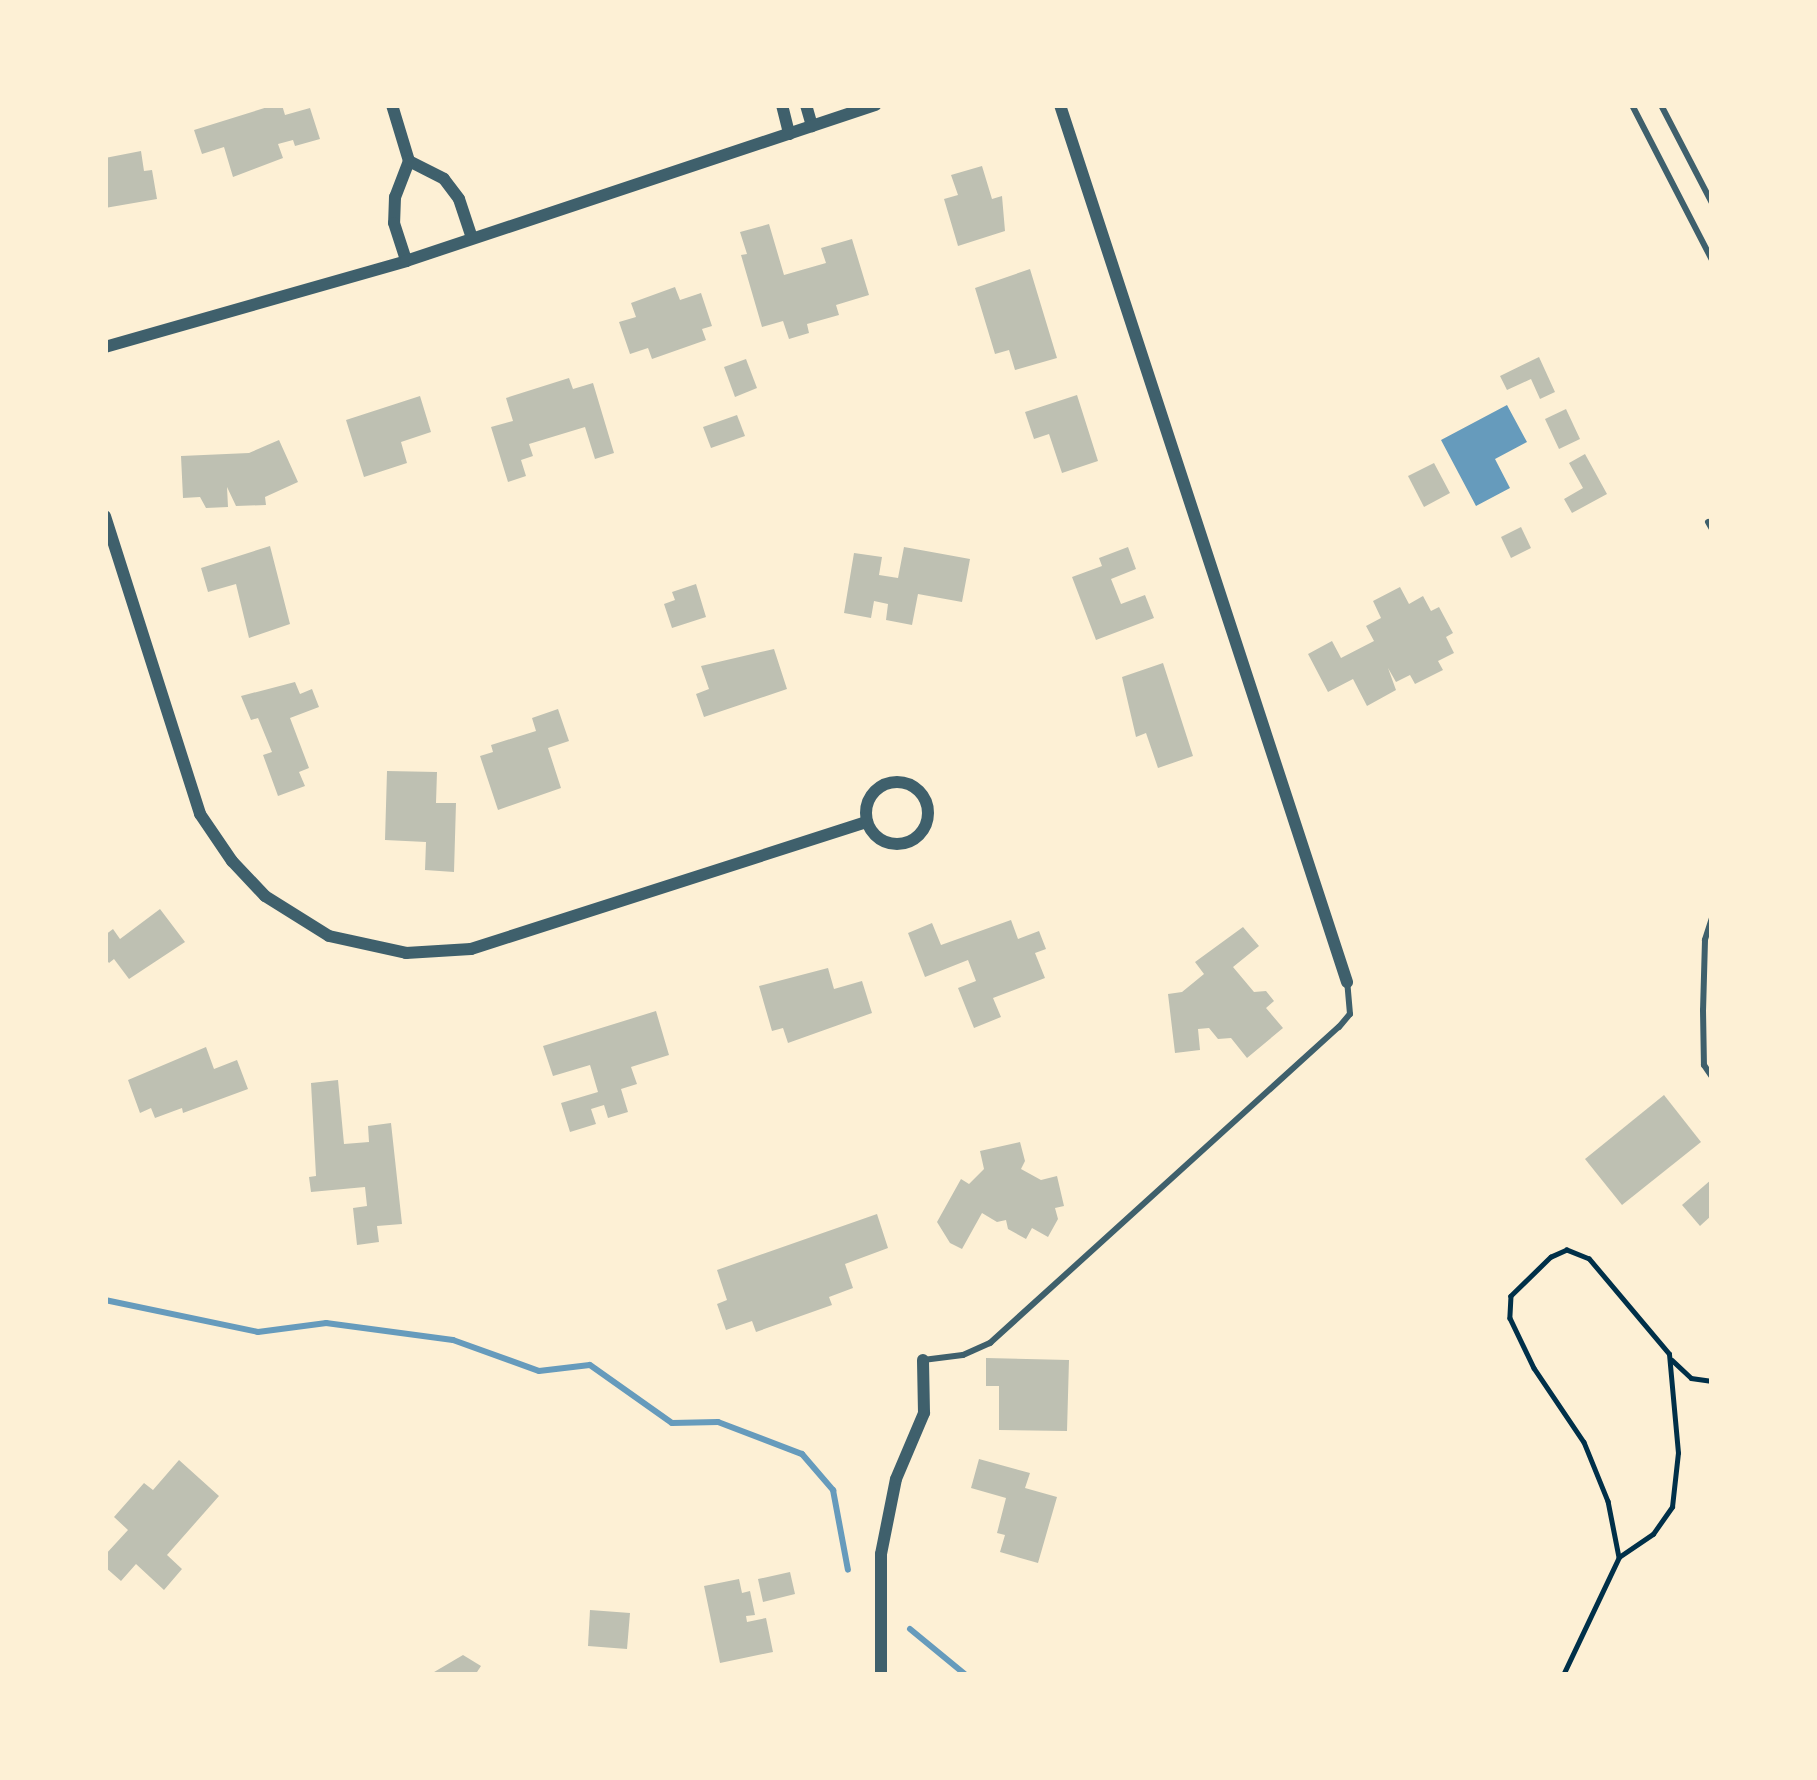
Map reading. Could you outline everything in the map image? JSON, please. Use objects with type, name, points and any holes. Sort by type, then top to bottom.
[{"type":"street","points":[[392,105],[410,161],[395,197],[394,223],[406,261]]},
{"type":"street","points":[[782,105],[788,134]]},
{"type":"street","points":[[806,105],[812,126]]},
{"type":"street","points":[[105,347],[406,261],[876,105]]},
{"type":"street","points":[[1060,105],[1347,982]]},
{"type":"street","points":[[410,161],[444,179],[459,199],[472,238]]},
{"type":"street","points":[[105,516],[178,760],[200,814],[257,888],[329,936],[406,952],[471,949],[868,822]]},
{"type":"street","points":[[891,782],[910,784],[928,806],[926,825],[908,842],[883,841],[868,822],[871,796],[891,782]]},
{"type":"street","points":[[881,1675],[881,1554],[896,1479],[925,1413],[923,1360]]},
{"type":"lane","points":[[1632,105],[1712,260]]},
{"type":"lane","points":[[1661,105],[1712,203]]},
{"type":"lane","points":[[1712,918],[1705,940],[1703,1010],[1704,1065],[1712,1077]]},
{"type":"lane","points":[[923,1360],[963,1355],[990,1343],[1339,1027],[1350,1014],[1347,982]]},
{"type":"path","points":[[1618,1557],[1608,1501],[1584,1442],[1515,1331],[1511,1296],[1551,1257],[1567,1250],[1589,1259],[1670,1359],[1690,1378],[1712,1382]]},
{"type":"path","points":[[1563,1675],[1618,1557],[1654,1534],[1672,1507],[1678,1454],[1670,1359]]},
{"type":"water","points":[[1507,405],[1527,442],[1495,459],[1510,488],[1476,506],[1441,440]]},
{"type":"building","points":[[282,105],[285,115],[310,108],[320,139],[295,146],[293,140],[278,144],[283,158],[233,177],[224,147],[202,154],[194,130]]},
{"type":"building","points":[[141,151],[144,171],[152,170],[157,199],[105,208],[105,158]]},
{"type":"building","points":[[982,166],[992,199],[1002,196],[1005,231],[958,246],[944,199],[958,195],[951,175]]},
{"type":"building","points":[[769,224],[784,275],[826,263],[821,248],[852,239],[869,295],[836,305],[839,315],[807,324],[809,333],[789,339],[783,321],[762,327],[741,255],[747,254],[740,232]]},
{"type":"building","points":[[1030,269],[1057,358],[1015,370],[1009,350],[995,354],[975,288]]},
{"type":"building","points":[[675,287],[680,300],[701,293],[712,326],[702,329],[706,340],[652,359],[648,348],[630,354],[619,322],[636,317],[631,303]]},
{"type":"building","points":[[1539,357],[1555,392],[1540,399],[1531,379],[1507,390],[1500,376]]},
{"type":"building","points":[[746,359],[757,388],[735,397],[724,367]]},
{"type":"building","points":[[569,378],[573,389],[593,383],[614,453],[595,459],[585,427],[529,444],[533,456],[521,460],[526,476],[508,482],[491,427],[513,421],[506,398]]},
{"type":"building","points":[[1077,395],[1098,461],[1062,473],[1049,434],[1034,439],[1025,412]]},
{"type":"building","points":[[420,396],[431,432],[401,442],[407,463],[364,477],[346,420]]},
{"type":"building","points":[[1566,409],[1580,439],[1559,449],[1545,419]]},
{"type":"building","points":[[737,415],[745,436],[711,448],[703,427]]},
{"type":"building","points":[[279,440],[298,482],[265,497],[266,505],[236,506],[227,487],[228,507],[206,508],[200,497],[183,498],[181,456],[249,453]]},
{"type":"building","points":[[1585,454],[1607,494],[1572,513],[1564,499],[1583,488],[1569,463]]},
{"type":"building","points":[[1434,463],[1450,493],[1424,507],[1408,476]]},
{"type":"building","points":[[1521,527],[1531,548],[1511,558],[1501,537]]},
{"type":"building","points":[[270,546],[290,624],[249,638],[236,584],[208,592],[201,568]]},
{"type":"building","points":[[904,547],[970,559],[962,602],[918,594],[912,625],[886,620],[888,604],[874,601],[871,618],[844,613],[854,553],[882,557],[879,575],[898,578]]},
{"type":"building","points":[[1128,547],[1136,569],[1111,579],[1121,604],[1145,595],[1154,618],[1096,640],[1072,577],[1102,566],[1099,558]]},
{"type":"building","points":[[696,584],[706,617],[672,628],[664,604],[675,600],[672,592]]},
{"type":"building","points":[[1400,587],[1409,604],[1423,596],[1431,611],[1439,607],[1453,633],[1446,637],[1454,653],[1438,661],[1443,670],[1415,684],[1410,675],[1396,682],[1388,668],[1396,690],[1367,706],[1353,679],[1328,692],[1308,654],[1332,641],[1341,658],[1374,641],[1366,626],[1381,618],[1373,601]]},
{"type":"building","points":[[774,649],[787,689],[704,717],[696,694],[709,689],[701,666]]},
{"type":"building","points":[[1163,663],[1193,756],[1158,768],[1146,733],[1136,737],[1122,677]]},
{"type":"building","points":[[295,682],[300,694],[312,689],[319,707],[290,718],[309,768],[299,772],[305,786],[278,796],[263,755],[272,752],[258,718],[251,720],[241,696]]},
{"type":"building","points":[[558,709],[569,741],[548,748],[561,788],[498,810],[480,756],[493,752],[491,745],[536,731],[532,718]]},
{"type":"building","points":[[387,771],[437,772],[436,803],[456,803],[454,872],[425,870],[426,842],[385,840]]},
{"type":"building","points":[[160,909],[185,942],[129,979],[114,959],[109,963],[105,958],[105,935],[113,929],[120,939]]},
{"type":"building","points":[[1011,920],[1018,939],[1039,931],[1046,949],[1035,953],[1045,978],[993,998],[1001,1017],[974,1028],[958,988],[976,981],[968,960],[925,977],[908,933],[932,923],[941,945]]},
{"type":"building","points":[[1243,927],[1259,946],[1233,967],[1254,992],[1266,991],[1274,1001],[1266,1008],[1283,1028],[1247,1058],[1231,1038],[1218,1039],[1209,1028],[1198,1029],[1200,1050],[1175,1053],[1168,994],[1182,992],[1204,974],[1195,962]]},
{"type":"building","points":[[828,968],[834,989],[862,981],[872,1013],[788,1043],[783,1028],[772,1031],[759,986]]},
{"type":"building","points":[[656,1011],[669,1055],[631,1067],[637,1084],[621,1089],[628,1112],[608,1118],[604,1105],[591,1109],[596,1124],[570,1132],[561,1103],[598,1092],[590,1065],[553,1076],[543,1046]]},
{"type":"building","points":[[206,1047],[214,1069],[237,1060],[248,1089],[183,1113],[182,1108],[155,1118],[151,1108],[140,1113],[128,1080]]},
{"type":"building","points":[[338,1080],[344,1144],[369,1142],[368,1126],[391,1123],[402,1224],[377,1226],[379,1242],[357,1245],[353,1208],[367,1206],[365,1187],[311,1192],[309,1177],[316,1176],[311,1083]]},
{"type":"building","points":[[1664,1095],[1701,1142],[1622,1205],[1585,1159]]},
{"type":"building","points":[[1020,1142],[1025,1161],[1021,1169],[1041,1180],[1057,1176],[1064,1206],[1055,1208],[1058,1219],[1048,1237],[1032,1228],[1026,1239],[1008,1229],[1006,1220],[997,1222],[982,1213],[962,1249],[950,1243],[937,1222],[961,1179],[969,1184],[984,1169],[980,1151]]},
{"type":"building","points":[[1712,1179],[1712,1215],[1700,1226],[1682,1205]]},
{"type":"building","points":[[877,1214],[888,1248],[845,1264],[853,1288],[829,1297],[832,1305],[756,1332],[752,1321],[726,1330],[717,1304],[727,1300],[717,1270]]},
{"type":"building","points":[[986,1358],[1069,1360],[1067,1431],[999,1430],[999,1386],[986,1386]]},
{"type":"building","points":[[979,1459],[1030,1473],[1025,1488],[1057,1497],[1038,1563],[1000,1552],[1005,1535],[997,1533],[1006,1498],[971,1488]]},
{"type":"building","points":[[179,1460],[219,1496],[167,1555],[182,1569],[164,1590],[136,1564],[121,1581],[105,1567],[105,1555],[128,1530],[114,1517],[144,1483],[153,1490]]},
{"type":"building","points":[[790,1572],[795,1594],[763,1602],[758,1579]]},
{"type":"building","points":[[739,1579],[742,1593],[750,1591],[755,1615],[746,1616],[747,1622],[766,1618],[773,1652],[720,1663],[704,1586]]},
{"type":"building","points":[[590,1610],[630,1613],[627,1649],[588,1646]]},
{"type":"building","points":[[463,1655],[481,1666],[475,1675],[429,1675]]},
{"type":"waterway","points":[[105,1300],[258,1332],[326,1323],[453,1340],[539,1371],[590,1365],[672,1423],[718,1422],[802,1454],[833,1490],[848,1570]]},
{"type":"waterway","points":[[910,1629],[966,1675]]}]
